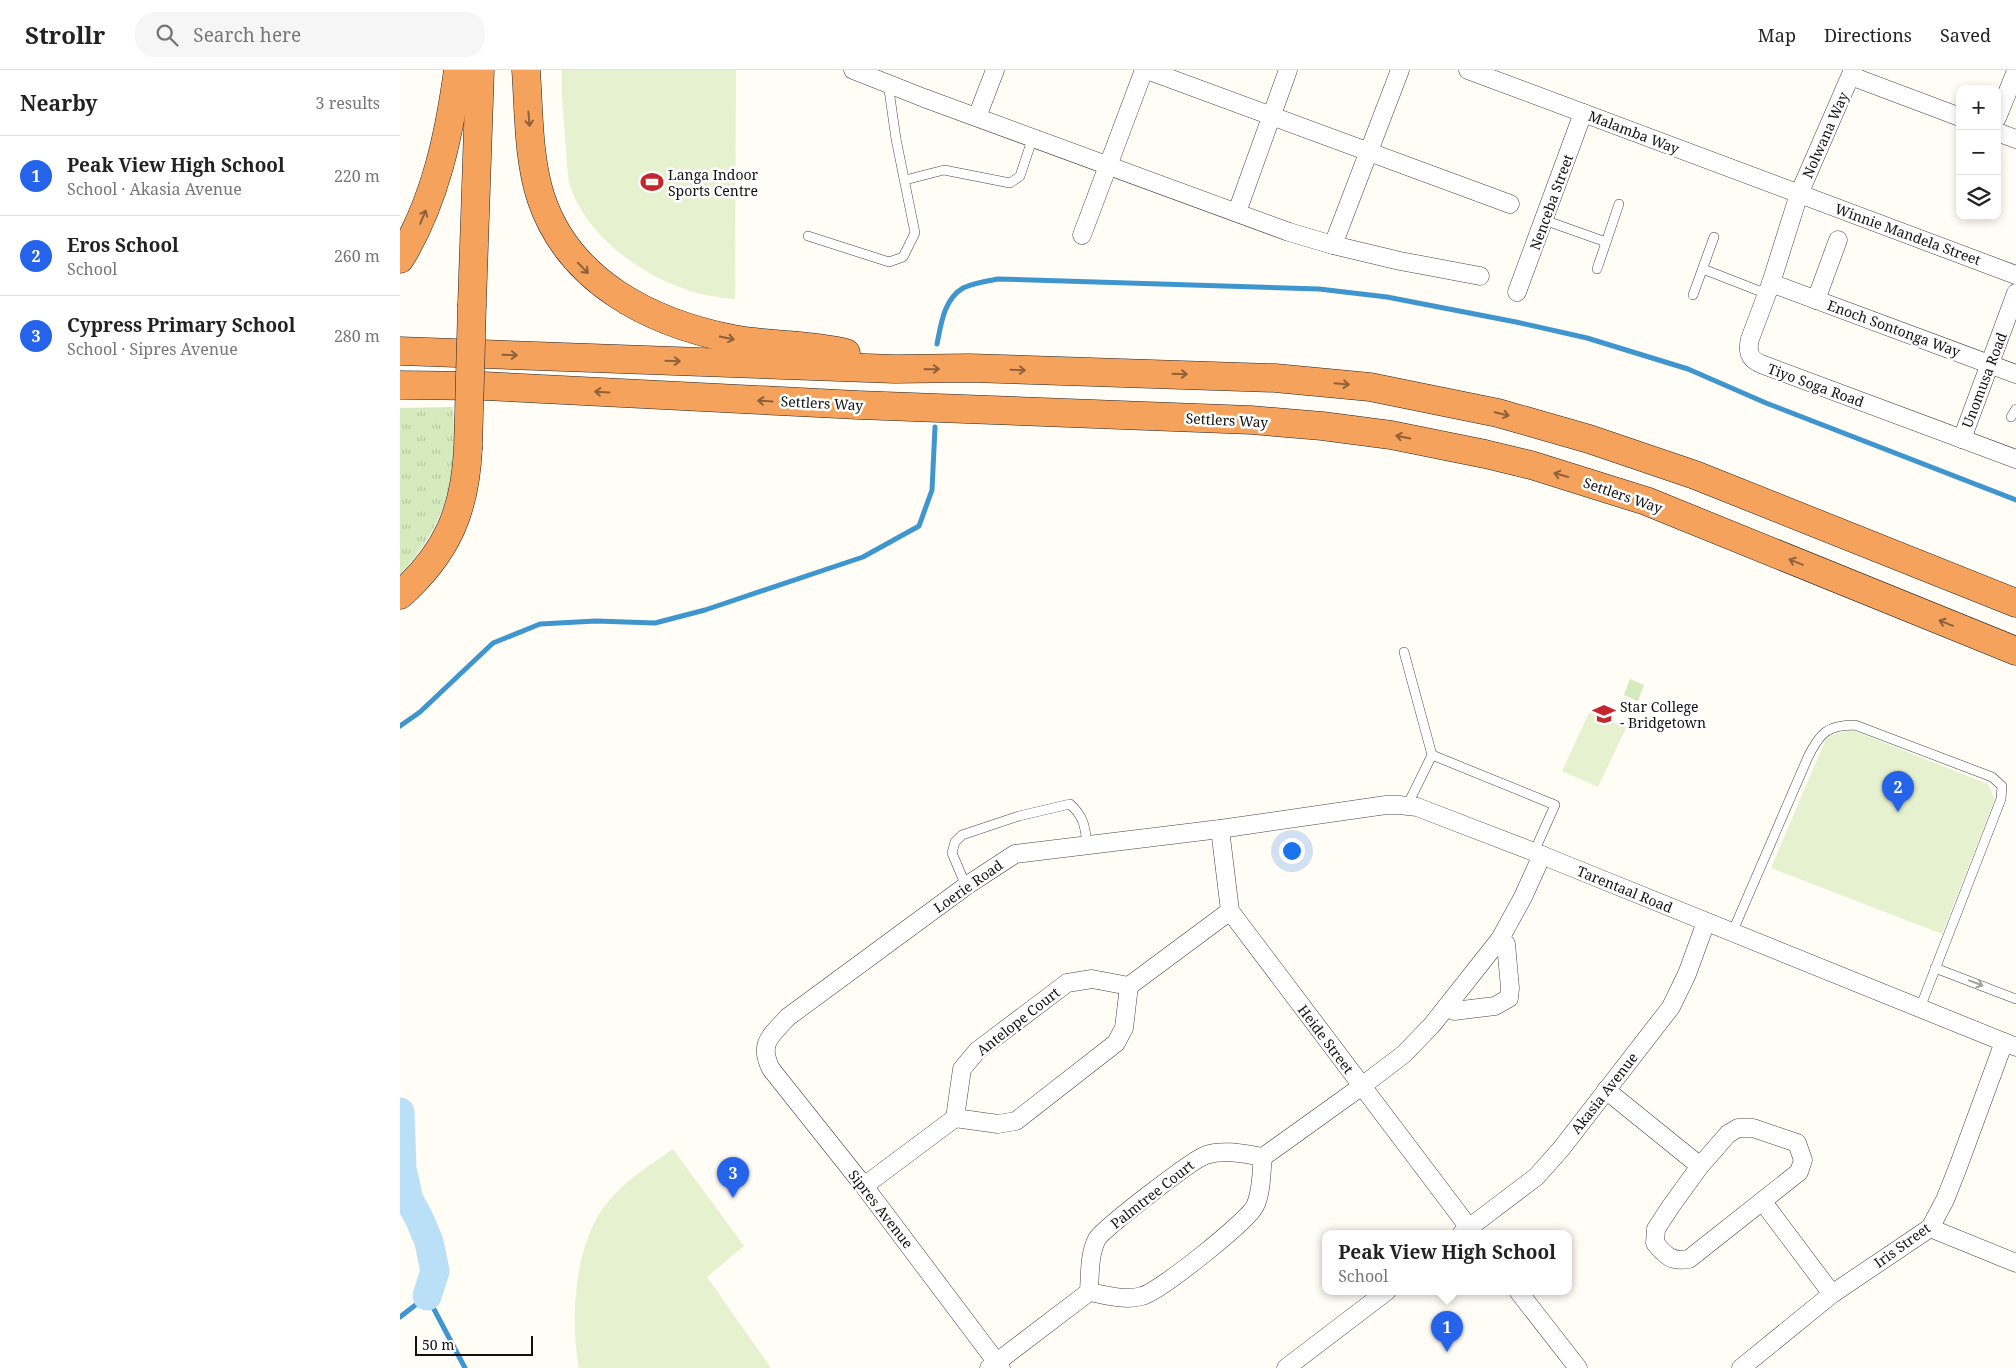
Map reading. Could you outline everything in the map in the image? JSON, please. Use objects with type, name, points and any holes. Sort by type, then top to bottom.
[{"type":"highway","points":[[400,259],[418,228],[432,190],[452,113],[458,70]]},
{"type":"highway","points":[[400,595],[434,560],[448,538],[457,519],[467,474],[480,70]]},
{"type":"highway","points":[[526,70],[532,150],[542,198],[560,238],[572,256],[590,275],[612,292],[634,305],[654,316],[684,327],[734,339],[837,351],[857,356],[886,369]]},
{"type":"highway","points":[[400,351],[886,369],[969,368],[1175,374],[1334,383],[1379,389],[1498,412],[1589,439],[1694,475],[2016,603]]},
{"type":"highway","name":"Settlers Way","points":[[400,384],[484,386],[901,407],[1251,420],[1322,426],[1391,435],[1485,454],[1540,468],[1646,501],[2016,651]]},
{"type":"highway","points":[[400,397],[484,386]]},
{"type":"street","points":[[853,70],[896,80],[909,93],[1108,164],[1289,232],[1400,261],[1480,276]]},
{"type":"street","points":[[977,117],[995,70]]},
{"type":"street","points":[[1082,236],[1108,164],[1146,70],[1510,204]]},
{"type":"street","points":[[1237,212],[1288,70]]},
{"type":"street","points":[[1333,245],[1400,70]]},
{"type":"street","name":"Malamba Way","points":[[1468,70],[1800,194]]},
{"type":"street","points":[[2001,108],[2016,71]]},
{"type":"street","name":"Nolwana Way","points":[[1800,194],[1852,73],[1956,116]]},
{"type":"street","name":"Nenceba Street","points":[[1517,292],[1584,113]]},
{"type":"street","points":[[2001,133],[2016,138]]},
{"type":"street","name":"Winnie Mandela Street","points":[[1800,194],[2016,275]]},
{"type":"street","name":"Tiyo Soga Road","points":[[1800,194],[1748,347],[1750,355],[1755,361],[2016,459]]},
{"type":"street","points":[[1816,300],[1838,240]]},
{"type":"street","name":"Enoch Sontonga Way","points":[[1769,289],[1816,300],[2016,374]]},
{"type":"street","name":"Unomusa Road","points":[[1962,439],[2016,293]]},
{"type":"street","name":"Tarentaal Road","points":[[1220,829],[1386,805],[1417,807],[1538,853],[2010,1044]]},
{"type":"street","name":"Loerie Road","points":[[765,1050],[765,1043],[788,1017],[966,886],[1015,854],[1220,829]]},
{"type":"street","name":"Heide Street","points":[[1220,829],[1230,910],[1467,1230]]},
{"type":"street","points":[[996,1366],[1089,1292],[1120,1297],[1142,1296],[1173,1277],[1252,1211],[1256,1205],[1263,1157],[1362,1086],[1409,1049],[1432,1025],[1500,939],[1519,905],[1538,853]]},
{"type":"street","points":[[864,1186],[955,1118],[998,1124],[1016,1121],[1116,1043],[1124,1028],[1129,986],[1230,910]]},
{"type":"street","name":"Akasia Avenue","points":[[1469,1230],[1546,1168],[1662,1020],[1678,996],[1706,922]]},
{"type":"street","points":[[1447,1006],[1454,1011],[1496,1006],[1508,998],[1510,988],[1506,944],[1500,939]]},
{"type":"street","name":"Antelope Court","points":[[955,1118],[962,1068],[977,1051],[1067,983],[1092,979],[1129,986]]},
{"type":"street","name":"Iris Street","points":[[1741,1368],[1832,1294],[1930,1228],[1948,1192],[2010,1044]]},
{"type":"street","name":"Sipres Avenue","points":[[765,1050],[771,1069],[864,1186],[996,1366]]},
{"type":"street","points":[[1606,1090],[1700,1166]]},
{"type":"street","points":[[1738,1128],[1753,1128],[1797,1143],[1803,1160],[1799,1172],[1763,1202],[1689,1259],[1677,1261],[1665,1255],[1655,1243],[1656,1229],[1700,1166],[1728,1134],[1738,1128]]},
{"type":"street","name":"Palmtree Court","points":[[1089,1292],[1094,1248],[1097,1239],[1115,1221],[1183,1169],[1206,1154],[1225,1152],[1263,1157]]},
{"type":"street","points":[[1763,1202],[1832,1294]]},
{"type":"street","points":[[1930,1228],[2016,1263]]},
{"type":"street","points":[[1286,1368],[1381,1295]]},
{"type":"street","points":[[1521,1295],[1578,1368]]},
{"type":"lane","points":[[808,236],[889,262],[902,257],[915,233],[896,139],[896,80]]},
{"type":"lane","points":[[905,180],[944,170],[1010,183],[1020,176],[1033,137]]},
{"type":"lane","points":[[1597,269],[1619,204]]},
{"type":"lane","points":[[1544,220],[1606,242]]},
{"type":"lane","points":[[1693,296],[1714,237]]},
{"type":"lane","points":[[1702,269],[1769,289]]},
{"type":"lane","points":[[1404,652],[1432,755],[1407,806]]},
{"type":"lane","points":[[1732,933],[1816,742],[1824,732],[1832,727],[1855,725],[1992,777],[2002,786],[1998,808],[1920,1008]]},
{"type":"lane","points":[[1432,755],[1555,806],[1538,853]]},
{"type":"lane","points":[[966,886],[952,853],[955,842],[962,835],[1019,816],[1070,804],[1080,813],[1085,825],[1087,844]]},
{"type":"lane","points":[[1936,968],[2016,999]]},
{"type":"green space","name":"Langa Indoor Sports Centre","points":[[562,70],[736,70],[735,299],[682,288],[646,271],[611,245],[583,213],[574,195],[568,176],[562,99]]},
{"type":"green space","points":[[453,407],[453,455],[446,497],[430,536],[417,555],[400,574],[400,408]]},
{"type":"green space","points":[[1630,679],[1644,685],[1638,701],[1624,695]]},
{"type":"green space","points":[[1590,711],[1626,728],[1598,787],[1562,771]]},
{"type":"green space","points":[[1852,730],[1988,784],[1995,799],[1942,934],[1771,868],[1827,736]]},
{"type":"green space","points":[[673,1149],[744,1246],[707,1277],[771,1368],[579,1368],[575,1328],[577,1285],[580,1264],[593,1225],[603,1208],[618,1191],[635,1176]]},
{"type":"waterway","points":[[937,344],[944,313],[951,299],[963,288],[980,282],[998,279],[1319,289],[1387,297],[1587,338],[1688,369],[1766,403],[2016,500]]},
{"type":"waterway","points":[[400,726],[420,712],[493,643],[540,624],[596,621],[655,623],[705,610],[863,557],[919,526],[932,490],[935,427]]},
{"type":"waterway","points":[[400,1112],[402,1169],[409,1200],[429,1242],[435,1271],[427,1296]]},
{"type":"waterway","points":[[400,1317],[427,1296],[465,1368]]},
{"type":"place","name":"Langa Indoor Sports Centre","points":[[652,182]]},
{"type":"place","name":"Star College - Bridgetown","points":[[1604,714]]},
{"type":"place","name":"Eros School","points":[[1898,812]]},
{"type":"place","name":"Cypress Primary School","points":[[733,1198]]},
{"type":"place","name":"Peak View High School","points":[[1447,1352]]}]
